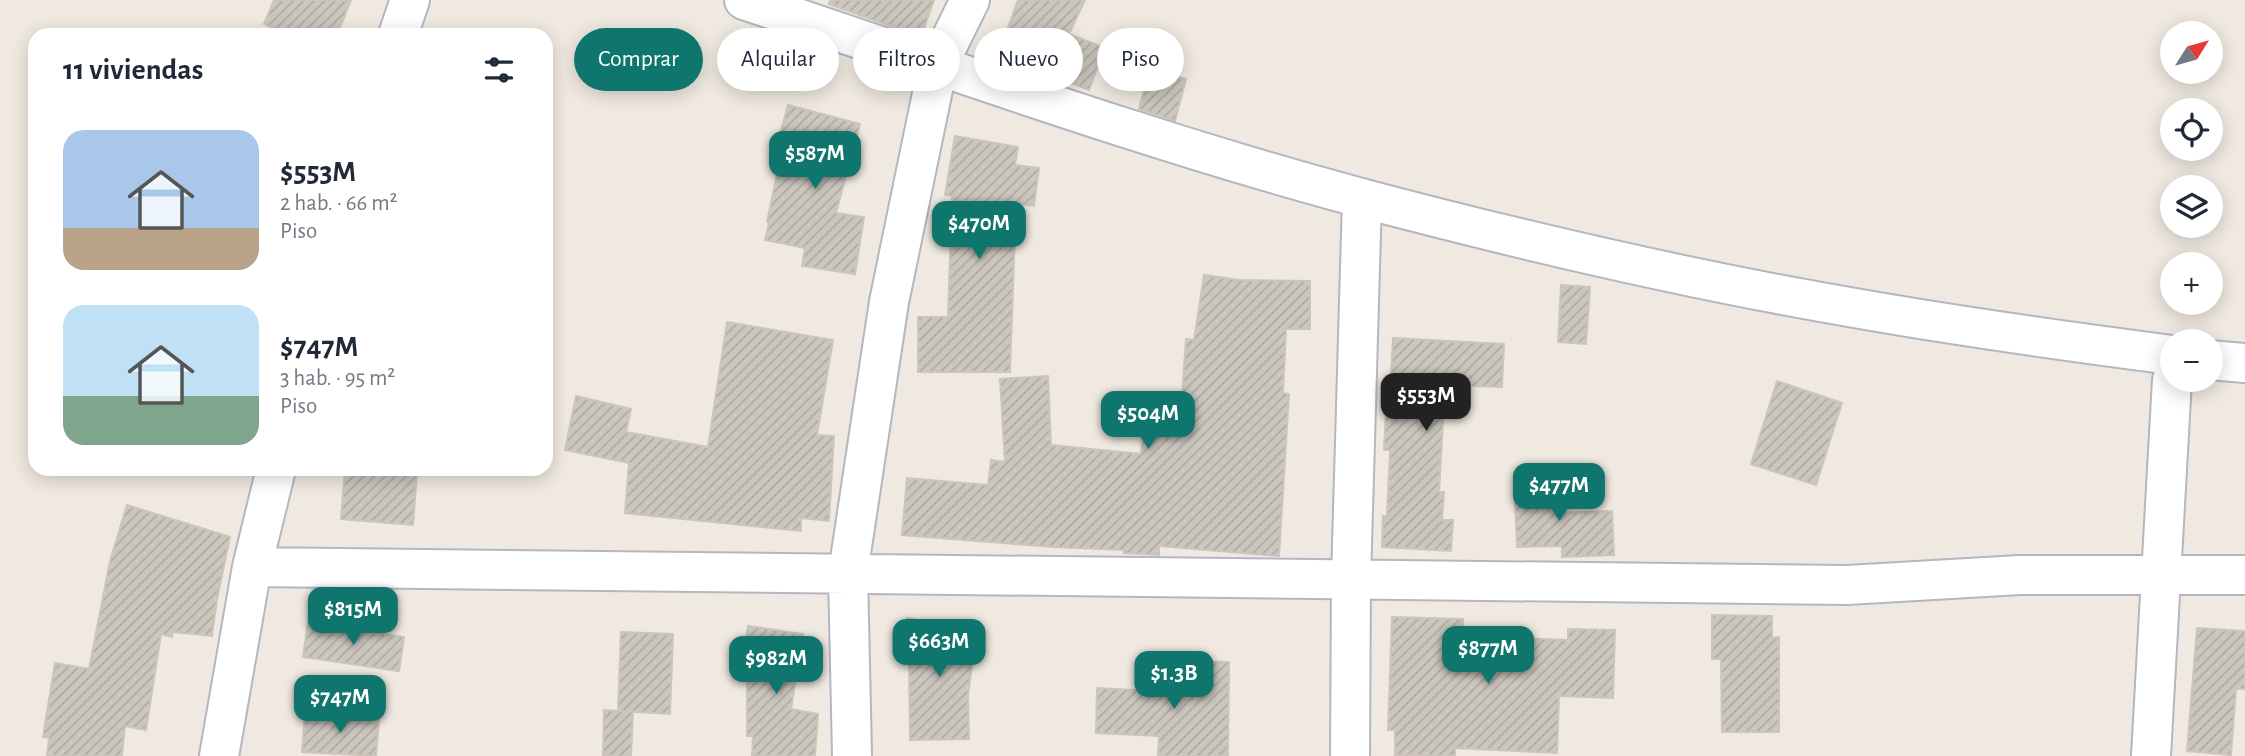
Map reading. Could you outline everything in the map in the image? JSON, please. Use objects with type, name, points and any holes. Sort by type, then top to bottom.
[{"type":"street","points":[[400,28],[410,0]]},
{"type":"street","points":[[744,0],[853,37]]},
{"type":"street","points":[[956,28],[970,0]]},
{"type":"street","points":[[960,72],[1149,135],[1362,198],[1523,239],[1698,278],[1860,309],[2160,353]]},
{"type":"street","points":[[852,756],[848,573],[889,302],[933,91]]},
{"type":"street","points":[[1350,756],[1351,580],[1362,198]]},
{"type":"street","points":[[2223,361],[2245,363]]},
{"type":"street","points":[[2151,756],[2171,392]]},
{"type":"street","points":[[219,756],[252,567],[274,476]]},
{"type":"street","points":[[252,567],[1847,585],[2020,575],[2245,575]]},
{"type":"building","points":[[274,0],[351,0],[340,28],[273,28],[264,24]]},
{"type":"building","points":[[830,0],[934,0],[924,28],[896,28],[829,4]]},
{"type":"building","points":[[1018,0],[1085,0],[1072,28],[1008,28]]},
{"type":"building","points":[[1083,39],[1097,45],[1097,69],[1089,90],[1083,88]]},
{"type":"building","points":[[1144,91],[1183,91],[1175,121],[1139,109]]},
{"type":"building","points":[[788,105],[860,124],[836,213],[864,217],[855,274],[802,266],[805,248],[765,240],[781,154],[775,152]]},
{"type":"building","points":[[955,136],[1018,147],[1015,165],[1039,168],[1034,206],[1016,203],[1010,372],[918,372],[918,317],[948,317],[952,196],[945,195]]},
{"type":"building","points":[[1204,275],[1240,280],[1310,281],[1310,329],[1286,329],[1283,393],[1289,394],[1279,556],[1159,546],[1159,555],[1124,553],[1124,550],[902,535],[907,478],[988,485],[991,460],[1005,462],[1000,379],[1048,376],[1051,445],[1141,454],[1146,420],[1180,425],[1186,339],[1194,340]]},
{"type":"building","points":[[1561,285],[1590,287],[1586,344],[1558,342]]},
{"type":"building","points":[[727,322],[833,340],[817,435],[834,436],[829,521],[801,518],[801,531],[625,513],[629,463],[565,450],[576,396],[631,409],[626,432],[708,447]]},
{"type":"building","points":[[1393,338],[1504,344],[1502,387],[1445,385],[1439,492],[1444,492],[1442,520],[1453,520],[1451,551],[1382,547],[1383,516],[1387,516],[1390,450],[1384,450]]},
{"type":"building","points":[[1777,381],[1842,403],[1816,485],[1751,464]]},
{"type":"building","points":[[344,476],[417,476],[413,525],[341,519]]},
{"type":"building","points":[[1550,478],[1552,513],[1612,511],[1614,555],[1562,557],[1562,546],[1517,547],[1514,479]]},
{"type":"building","points":[[127,505],[230,537],[212,636],[173,632],[172,637],[161,634],[146,730],[125,726],[122,756],[47,756],[49,738],[43,737],[55,663],[89,669],[110,561]]},
{"type":"building","points":[[1712,615],[1772,616],[1772,638],[1779,637],[1779,732],[1722,732],[1721,659],[1712,659]]},
{"type":"building","points":[[1392,617],[1463,619],[1462,636],[1568,640],[1568,629],[1615,630],[1613,698],[1559,696],[1557,753],[1455,748],[1455,756],[1395,755],[1395,730],[1388,730]]},
{"type":"building","points":[[907,618],[977,630],[968,695],[969,739],[910,740],[909,657],[901,656]]},
{"type":"building","points":[[308,622],[404,637],[399,671],[303,657]]},
{"type":"building","points":[[748,626],[803,634],[791,709],[818,714],[815,756],[752,756],[753,736],[747,736],[747,667],[742,666]]},
{"type":"building","points":[[2197,628],[2245,631],[2245,689],[2236,689],[2231,755],[2187,751]]},
{"type":"building","points":[[621,632],[673,634],[670,714],[618,711]]},
{"type":"building","points":[[1174,661],[1229,662],[1228,756],[1158,756],[1159,736],[1096,733],[1097,688],[1174,692]]},
{"type":"building","points":[[604,710],[633,712],[631,756],[603,756]]},
{"type":"building","points":[[305,713],[379,719],[376,756],[302,752]]}]
